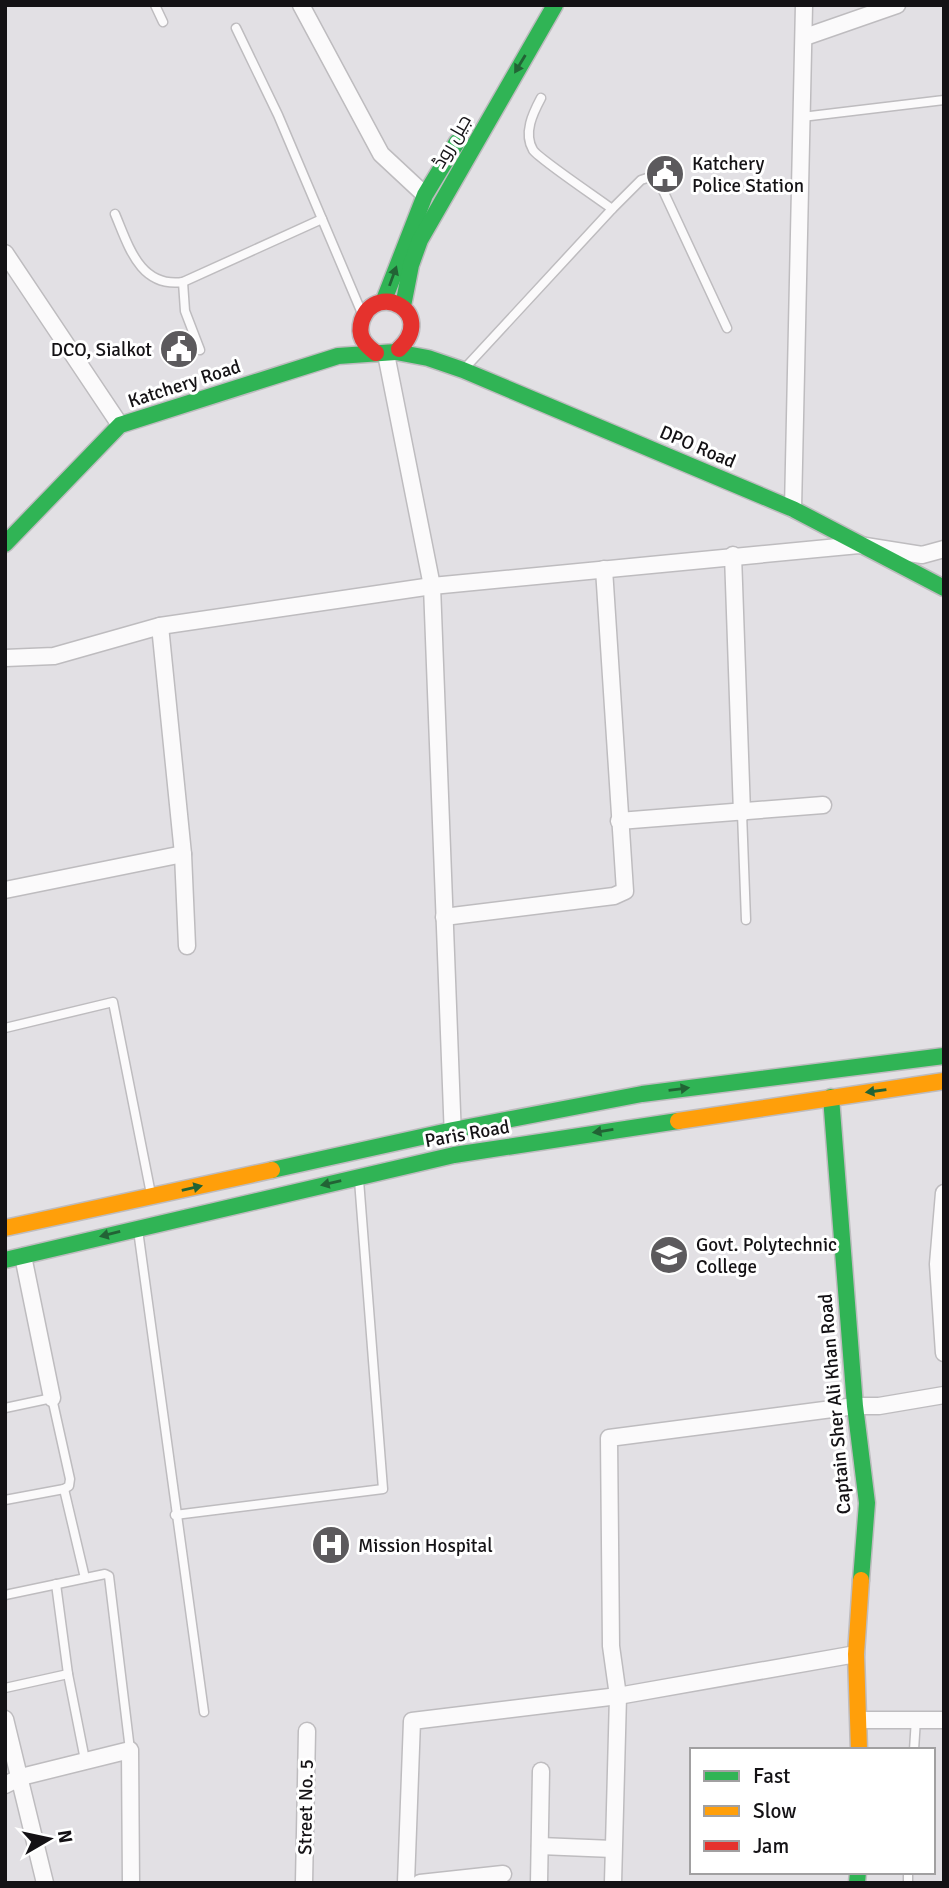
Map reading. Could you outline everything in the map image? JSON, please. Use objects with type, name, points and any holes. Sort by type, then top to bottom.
[{"type":"main road","points":[[384,300],[425,195],[537,5]]},
{"type":"main road","name":"جیل روڈ","points":[[403,306],[411,265],[420,240],[477,136],[555,5]]},
{"type":"main road","points":[[412,333],[405,347],[386,353],[362,339],[359,331],[362,314],[376,302],[384,300],[403,306],[410,316],[412,333],[428,358]]},
{"type":"main road","points":[[338,356],[362,339]]},
{"type":"main road","name":"DPO Road","points":[[338,356],[386,353],[428,358],[463,370],[793,509],[944,588]]},
{"type":"main road","name":"Katchery Road","points":[[5,544],[120,425],[338,356]]},
{"type":"main road","name":"Paris Road","points":[[5,1228],[453,1130],[642,1094],[944,1056]]},
{"type":"main road","name":"Paris Road","points":[[5,1260],[454,1155],[944,1081]]},
{"type":"main road","points":[[642,1094],[645,1125]]},
{"type":"main road","name":"Captain Sher Ali Khan Road","points":[[831,1097],[855,1406],[867,1503],[856,1654],[859,1748]]},
{"type":"street","points":[[301,5],[380,153],[425,195]]},
{"type":"street","points":[[793,509],[804,5]]},
{"type":"street","points":[[805,37],[897,5]]},
{"type":"street","points":[[8,263],[120,425]]},
{"type":"street","points":[[386,353],[432,586],[454,1155]]},
{"type":"street","points":[[5,658],[54,656],[160,626],[432,586],[859,545],[922,555],[944,550]]},
{"type":"street","points":[[733,555],[742,813]]},
{"type":"street","points":[[444,917],[620,894],[625,891],[627,877],[619,821],[604,569]]},
{"type":"street","points":[[160,626],[183,854],[187,946]]},
{"type":"street","points":[[619,821],[823,806]]},
{"type":"street","points":[[5,890],[183,854]]},
{"type":"street","points":[[944,1081],[944,1094]]},
{"type":"street","points":[[944,1193],[938,1264],[944,1353]]},
{"type":"street","points":[[23,1256],[52,1398]]},
{"type":"street","points":[[613,1883],[618,1696],[611,1646],[609,1438],[855,1406],[879,1406],[944,1395]]},
{"type":"street","points":[[406,1883],[412,1721],[618,1696],[856,1654]]},
{"type":"street","points":[[5,1719],[45,1883]]},
{"type":"street","points":[[860,1720],[944,1720]]},
{"type":"street","name":"Street No. 5","points":[[304,1883],[307,1731]]},
{"type":"street","points":[[5,1785],[21,1777],[130,1750],[131,1883]]},
{"type":"street","points":[[539,1883],[541,1771]]},
{"type":"street","points":[[540,1846],[613,1849]]},
{"type":"street","points":[[420,1883],[503,1874]]},
{"type":"lane","points":[[155,5],[163,22]]},
{"type":"lane","points":[[236,28],[278,115],[362,314]]},
{"type":"lane","points":[[541,98],[532,114],[529,132],[533,150],[612,209]]},
{"type":"lane","points":[[802,117],[944,100]]},
{"type":"lane","points":[[463,370],[612,209],[641,180],[653,176],[660,184],[727,328]]},
{"type":"lane","points":[[114,214],[135,261],[155,280],[169,284],[183,282],[322,219]]},
{"type":"lane","points":[[183,282],[186,311],[200,350]]},
{"type":"lane","points":[[742,813],[746,920]]},
{"type":"lane","points":[[5,1028],[113,1002],[152,1196]]},
{"type":"lane","points":[[175,1515],[383,1489],[359,1177]]},
{"type":"lane","points":[[138,1227],[175,1515],[204,1712]]},
{"type":"lane","points":[[5,1408],[52,1398],[71,1479],[69,1486],[64,1489],[5,1500]]},
{"type":"lane","points":[[64,1489],[85,1578]]},
{"type":"lane","points":[[5,1595],[104,1574],[112,1582],[130,1750]]},
{"type":"lane","points":[[56,1584],[68,1674],[85,1760]]},
{"type":"lane","points":[[5,1688],[68,1674]]},
{"type":"lane","points":[[914,1748],[916,1719]]},
{"type":"traffic: fast","points":[[403,306],[411,265],[420,240],[555,5]]},
{"type":"traffic: fast","points":[[384,300],[425,195],[457,142]]},
{"type":"traffic: fast","points":[[5,544],[120,425],[338,356],[396,352],[399,349]]},
{"type":"traffic: fast","points":[[396,352],[428,358],[463,370],[793,509],[944,588]]},
{"type":"traffic: fast","points":[[272,1170],[453,1130],[642,1094],[944,1056]]},
{"type":"traffic: fast","points":[[831,1097],[855,1406],[867,1503],[861,1580]]},
{"type":"traffic: fast","points":[[5,1260],[454,1155],[678,1121]]},
{"type":"traffic: fast","points":[[857,1883],[858,1874]]},
{"type":"traffic: slow","points":[[678,1121],[944,1081]]},
{"type":"traffic: slow","points":[[5,1228],[272,1170]]},
{"type":"traffic: slow","points":[[859,1748],[856,1654],[861,1580]]},
{"type":"traffic: jam","points":[[376,353],[368,346],[360,331],[362,320],[369,308],[379,303],[390,302],[408,313],[411,324],[409,336],[399,349]]},
{"type":"place","name":"Katchery Police Station","points":[[665,174]]},
{"type":"place","name":"DCO, Sialkot","points":[[179,349]]},
{"type":"place","name":"Govt. Polytechnic College","points":[[669,1255]]},
{"type":"place","name":"Mission Hospital","points":[[331,1545]]}]
